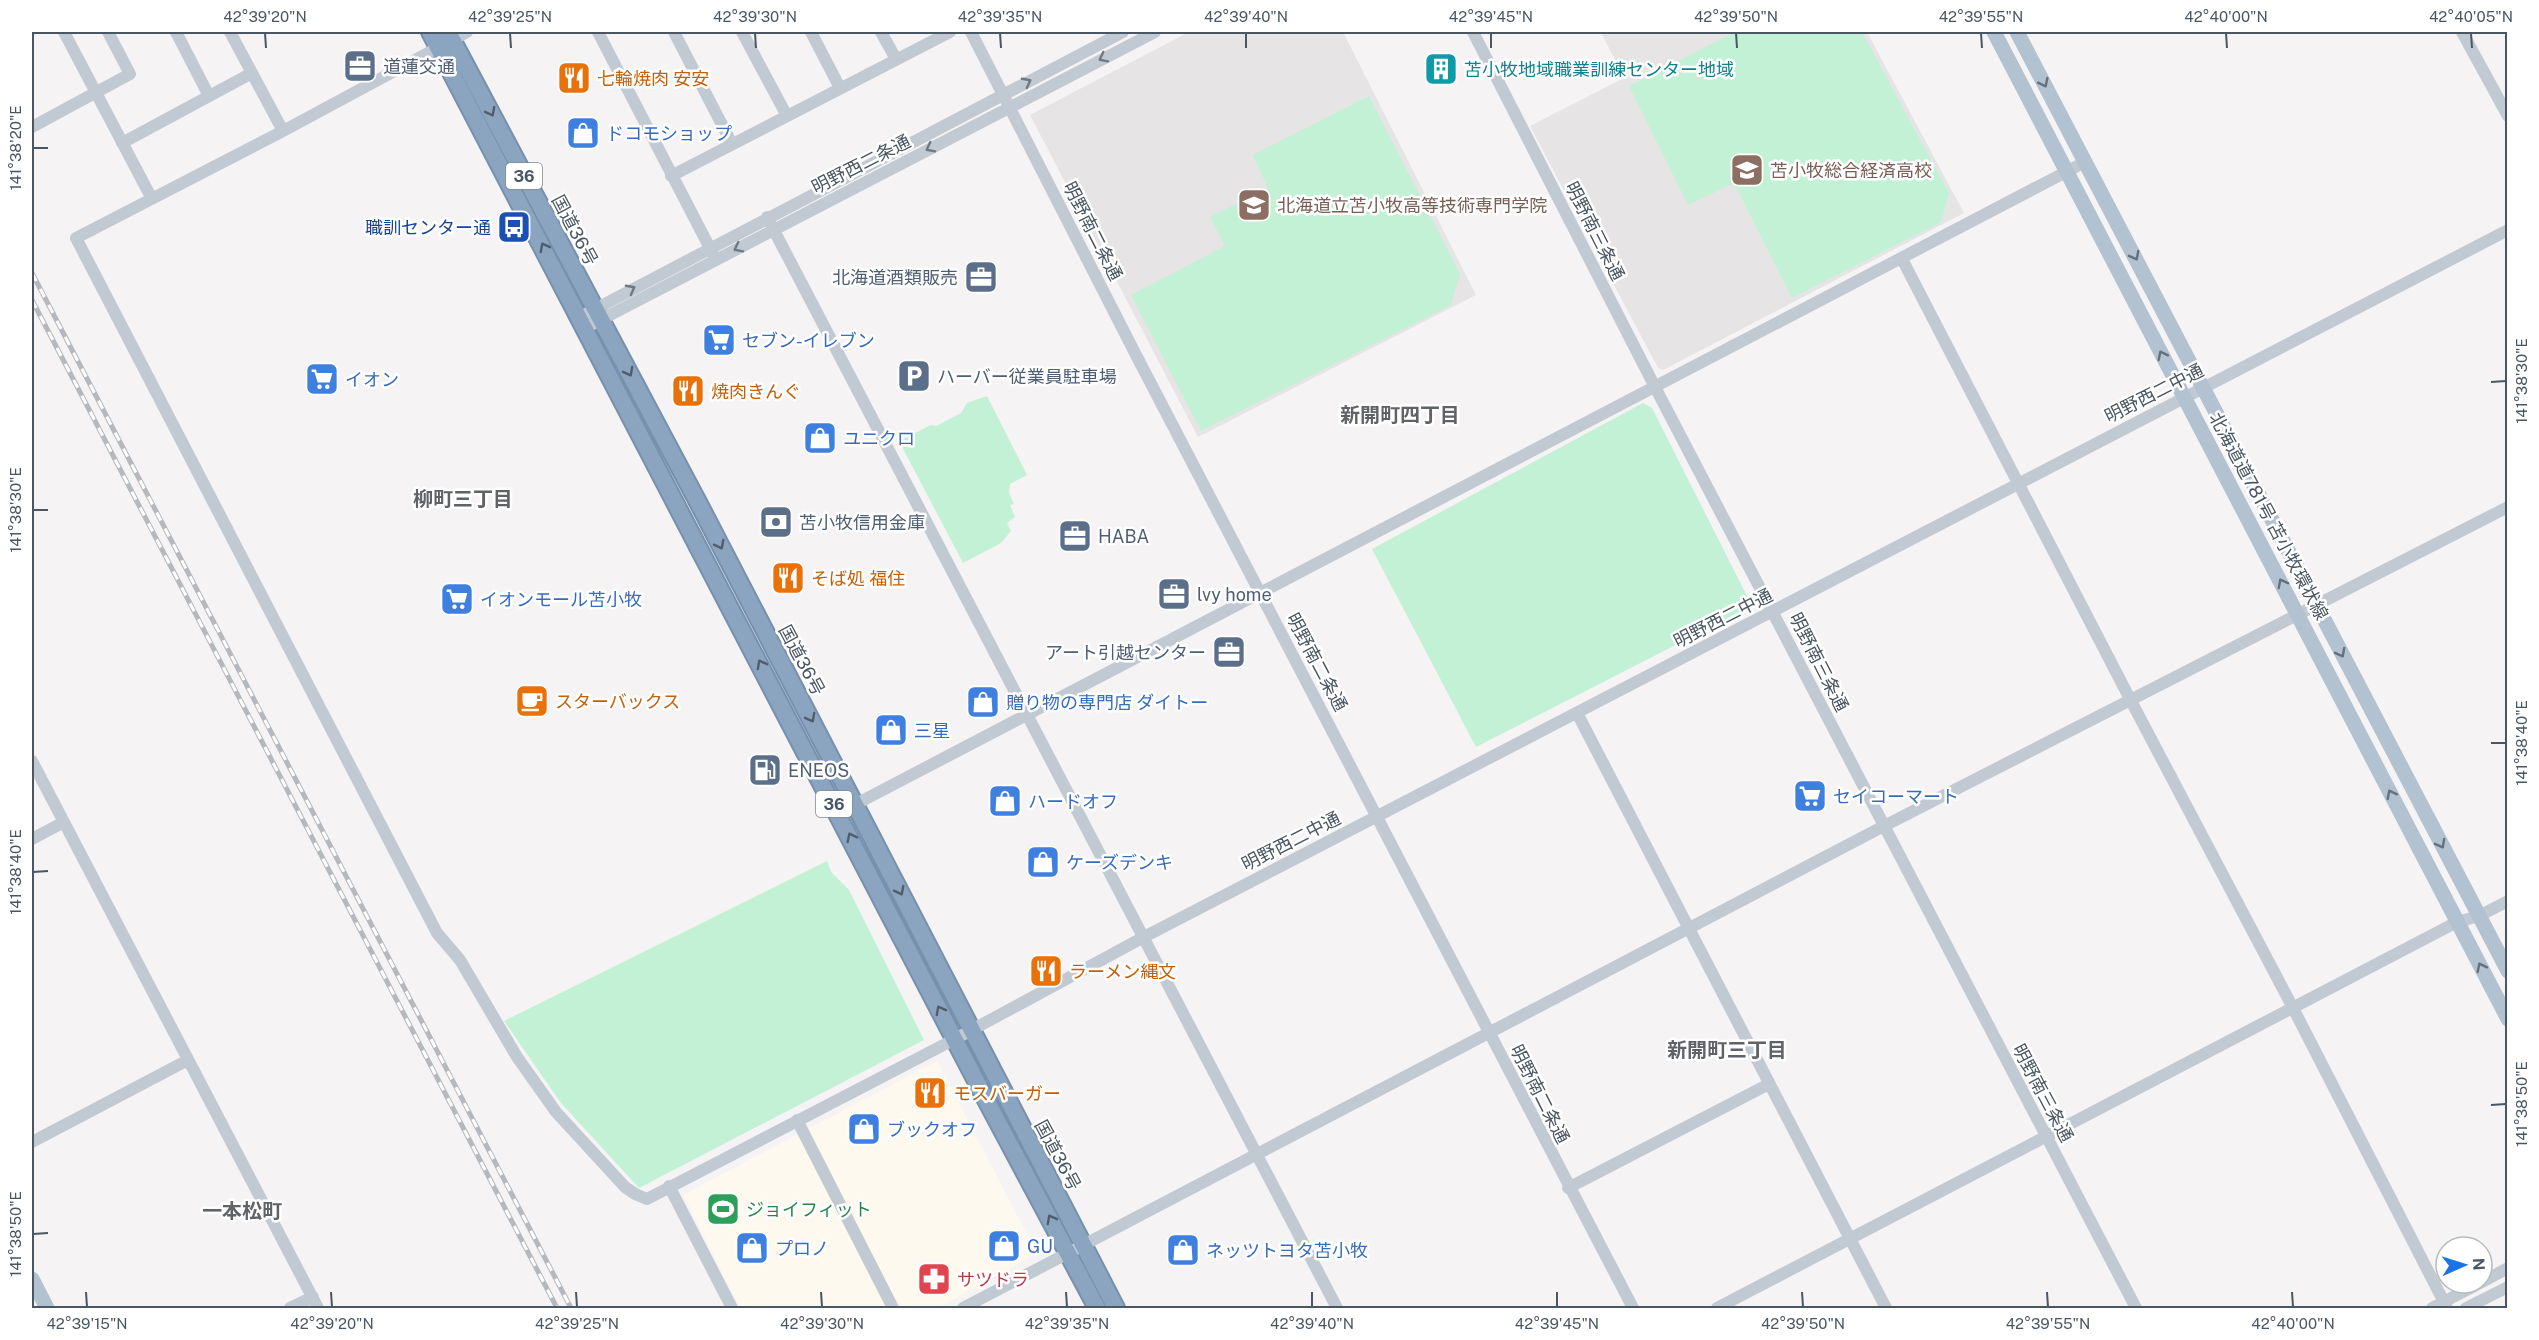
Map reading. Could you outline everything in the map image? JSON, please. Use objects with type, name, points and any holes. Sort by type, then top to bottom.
[{"type":"highway","name":"国道36号","points":[[430,32],[452,38],[856,804],[970,1030],[1076,1249],[1097,1308]]},
{"type":"highway","name":"国道36号","points":[[452,38],[582,322],[955,1039],[1076,1249],[1116,1308]]},
{"type":"main road","name":"北海道道781号 苫小牧環状線","points":[[1994,32],[2508,1019]]},
{"type":"main road","name":"北海道道781号 苫小牧環状線","points":[[2017,32],[2508,971]]},
{"type":"main road","points":[[32,1279],[47,1308]]},
{"type":"street","points":[[64,32],[152,200],[452,38]]},
{"type":"street","points":[[32,127],[130,75],[108,32]]},
{"type":"street","points":[[176,32],[209,96]]},
{"type":"street","points":[[230,32],[283,131]]},
{"type":"street","points":[[598,32],[716,260]]},
{"type":"street","points":[[674,32],[732,144]]},
{"type":"street","points":[[742,32],[787,116]]},
{"type":"street","points":[[811,32],[840,88]]},
{"type":"street","points":[[881,32],[896,59]]},
{"type":"street","points":[[671,176],[950,32]]},
{"type":"street","name":"明野南二条通","points":[[971,32],[1260,593],[1378,816],[1568,1188],[1633,1308]]},
{"type":"street","name":"明野西二条通","points":[[599,314],[709,248],[1124,32]]},
{"type":"street","name":"明野西二条通","points":[[582,322],[716,260],[1155,32]]},
{"type":"street","name":"明野南三条通","points":[[1473,32],[1655,387],[2136,1308]]},
{"type":"street","points":[[2462,32],[2508,116]]},
{"type":"street","points":[[122,143],[252,74]]},
{"type":"street","points":[[838,811],[856,804],[2085,162]]},
{"type":"street","name":"明野西二中通","points":[[152,200],[76,238],[437,933],[460,960],[518,1057],[556,1112],[625,1187],[647,1198],[955,1039],[1144,937],[1773,612],[2018,482],[2508,230]]},
{"type":"street","points":[[767,217],[1337,1308]]},
{"type":"street","points":[[1902,259],[2292,1006],[2445,1305]]},
{"type":"street","points":[[963,1308],[1884,826],[2508,507]]},
{"type":"street","points":[[1577,714],[1886,1308]]},
{"type":"street","points":[[32,761],[316,1303],[290,1308]]},
{"type":"street","points":[[32,839],[64,822]]},
{"type":"street","points":[[1717,1308],[2141,1088],[2292,1006],[2457,922],[2479,916],[2508,901]]},
{"type":"street","points":[[32,1142],[188,1060]]},
{"type":"street","points":[[1568,1188],[1769,1084]]},
{"type":"street","points":[[798,1120],[893,1308]]},
{"type":"street","points":[[669,1186],[732,1308]]},
{"type":"street","points":[[2494,1275],[2508,1268]]},
{"type":"street","points":[[2466,1308],[2508,1287]]},
{"type":"street","points":[[2432,1308],[2445,1305],[2461,1295]]},
{"type":"shaded area","name":"北海道立苫小牧高等技術専門学院","points":[[1189,32],[1343,32],[1476,295],[1198,437],[1030,115]]},
{"type":"shaded area","name":"苫小牧総合経済高校","points":[[1601,32],[1867,32],[1964,213],[1663,370],[1658,368],[1530,126],[1624,78]]},
{"type":"shaded area","points":[[937,1061],[1037,1253],[938,1308],[740,1308],[683,1195]]},
{"type":"green space","points":[[1735,32],[1862,32],[1949,193],[1941,222],[1792,298],[1734,183],[1688,205],[1629,86]]},
{"type":"green space","points":[[1369,96],[1460,274],[1451,305],[1201,431],[1131,295],[1225,246],[1210,217],[1268,188],[1253,155]]},
{"type":"green space","points":[[987,396],[1027,475],[1010,484],[1009,493],[1014,504],[1010,505],[1015,517],[1007,523],[1011,531],[1001,543],[963,563],[899,441],[931,425],[936,426],[961,413],[967,403]]},
{"type":"green space","points":[[1643,403],[1652,408],[1747,596],[1746,609],[1476,747],[1372,549]]},
{"type":"green space","points":[[827,861],[831,872],[849,890],[924,1040],[639,1188],[561,1103],[504,1021]]},
{"type":"railway","points":[[32,273],[571,1308]]},
{"type":"railway","points":[[32,300],[557,1308]]},
{"type":"place","name":"道蓮交通","points":[[360,66]]},
{"type":"place","name":"苫小牧地域職業訓練センター地域","points":[[1441,69]]},
{"type":"place","name":"七輪焼肉 安安","points":[[574,78]]},
{"type":"place","name":"ドコモショップ","points":[[583,133]]},
{"type":"place","name":"苫小牧総合経済高校","points":[[1747,170]]},
{"type":"place","name":"北海道立苫小牧高等技術専門学院","points":[[1254,205]]},
{"type":"place","name":"職訓センター通","points":[[514,227]]},
{"type":"place","name":"北海道酒類販売","points":[[981,277]]},
{"type":"place","name":"セブン-イレブン","points":[[719,340]]},
{"type":"place","name":"ハーバー従業員駐車場","points":[[914,376]]},
{"type":"place","name":"イオン","points":[[322,379]]},
{"type":"place","name":"焼肉きんぐ","points":[[688,391]]},
{"type":"place","name":"ユニクロ","points":[[820,438]]},
{"type":"place","name":"苫小牧信用金庫","points":[[776,522]]},
{"type":"place","name":"HABA","points":[[1075,536]]},
{"type":"place","name":"そば処 福住","points":[[788,578]]},
{"type":"place","name":"lvy home","points":[[1174,594]]},
{"type":"place","name":"イオンモール苫小牧","points":[[457,599]]},
{"type":"place","name":"アート引越センター","points":[[1229,652]]},
{"type":"place","name":"スターバックス","points":[[532,701]]},
{"type":"place","name":"贈り物の専門店 ダイトー","points":[[983,702]]},
{"type":"place","name":"三星","points":[[891,730]]},
{"type":"place","name":"ENEOS","points":[[765,770]]},
{"type":"place","name":"セイコーマート","points":[[1810,796]]},
{"type":"place","name":"ハードオフ","points":[[1005,801]]},
{"type":"place","name":"ケーズデンキ","points":[[1043,862]]},
{"type":"place","name":"ラーメン縄文","points":[[1046,971]]},
{"type":"place","name":"モスバーガー","points":[[930,1093]]},
{"type":"place","name":"ブックオフ","points":[[864,1129]]},
{"type":"place","name":"ジョイフィット","points":[[723,1209]]},
{"type":"place","name":"GU","points":[[1004,1246]]},
{"type":"place","name":"プロノ","points":[[752,1248]]},
{"type":"place","name":"ネッツトヨタ苫小牧","points":[[1183,1250]]},
{"type":"place","name":"サツドラ","points":[[934,1279]]},
{"type":"district","name":"新開町四丁目","points":[[1400,415]]},
{"type":"district","name":"柳町三丁目","points":[[463,499]]},
{"type":"district","name":"新開町三丁目","points":[[1727,1050]]},
{"type":"district","name":"一本松町","points":[[242,1211]]}]
